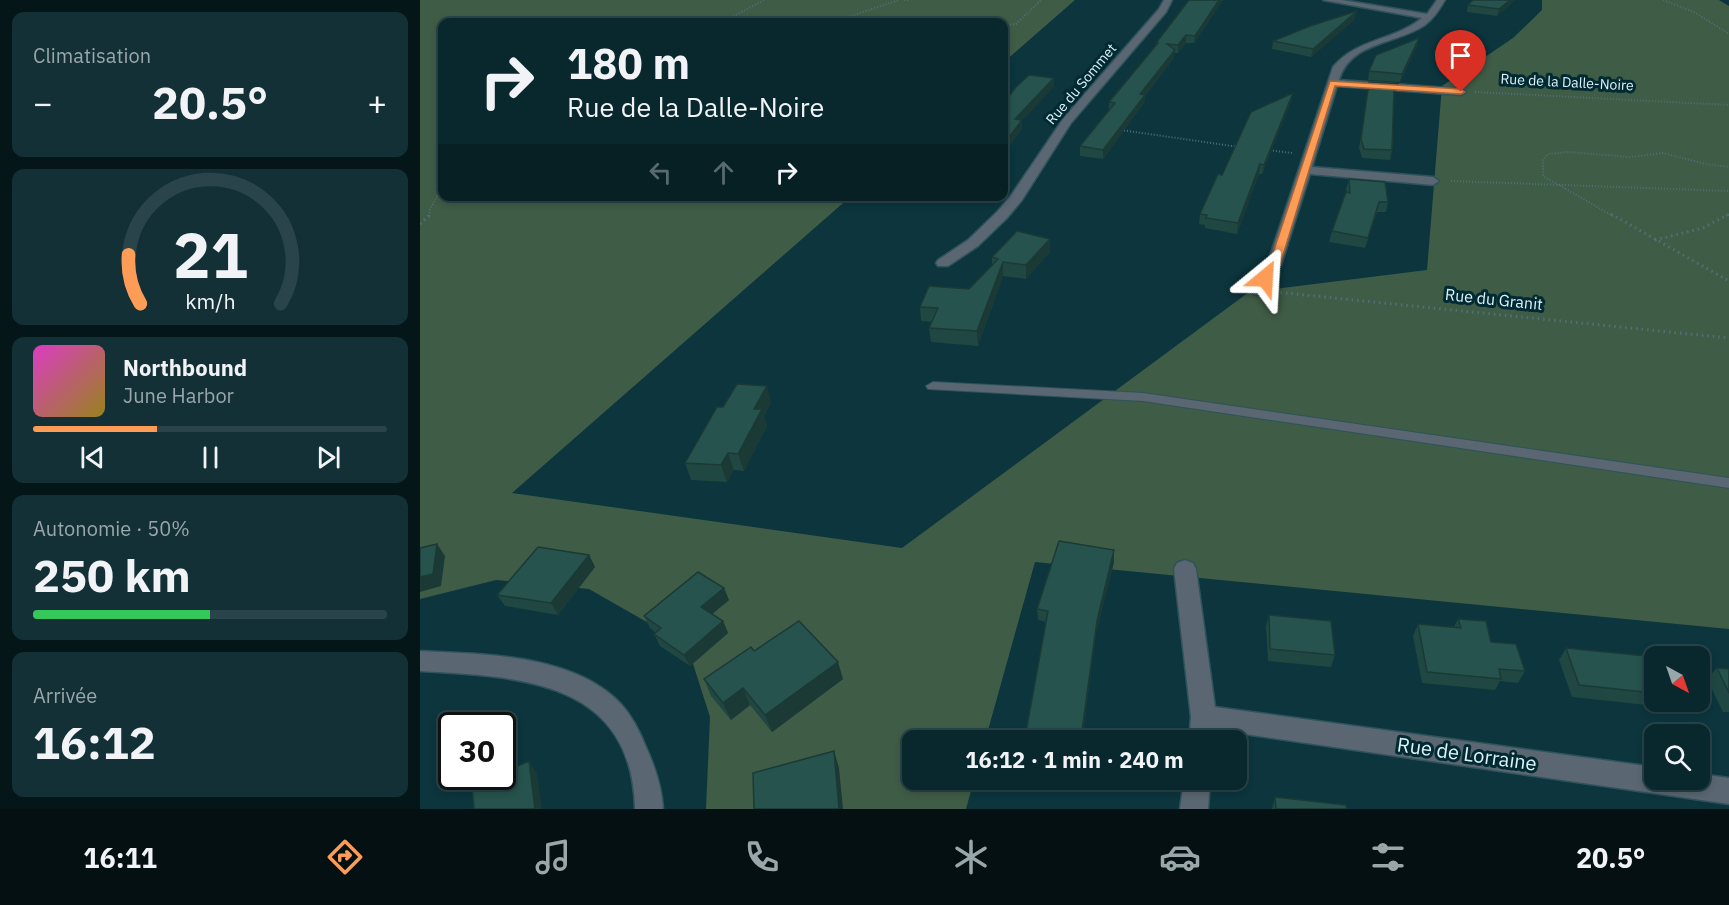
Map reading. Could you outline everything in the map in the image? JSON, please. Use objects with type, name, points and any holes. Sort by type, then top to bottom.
[{"type":"street","name":"Rue du Sommet","points":[[943,262],[973,243],[1015,200],[1067,121],[1163,10],[1168,0]]},
{"type":"street","points":[[1327,0],[1429,17]]},
{"type":"street","points":[[1256,290],[1274,265],[1338,67],[1352,52],[1399,34],[1429,17],[1441,0]]},
{"type":"street","points":[[1332,83],[1461,92]]},
{"type":"street","points":[[1306,170],[1433,181]]},
{"type":"street","points":[[1185,569],[1203,729]]},
{"type":"street","points":[[420,661],[503,666],[572,683],[605,705],[626,730],[638,758],[649,797],[649,809]]},
{"type":"street","name":"Rue de Lorraine","points":[[1203,729],[1729,791]]},
{"type":"street","points":[[1194,809],[1196,790]]},
{"type":"lane","points":[[933,386],[1143,397],[1729,483]]},
{"type":"path","points":[[730,18],[764,0]]},
{"type":"path","points":[[845,18],[899,0]]},
{"type":"path","points":[[904,0],[909,0]]},
{"type":"path","points":[[1008,25],[1016,24],[1041,0]]},
{"type":"path","points":[[1664,0],[1694,12],[1729,34]]},
{"type":"path","name":"Rue de la Dalle-Noire","points":[[1461,92],[1729,105]]},
{"type":"path","points":[[1114,129],[1241,147]]},
{"type":"path","points":[[1264,150],[1311,155]]},
{"type":"path","points":[[1729,166],[1706,164],[1663,153],[1630,158],[1568,152],[1548,154],[1543,160],[1543,176],[1729,281]]},
{"type":"path","points":[[1433,181],[1557,183],[1729,191]]},
{"type":"path","points":[[420,224],[431,214],[430,208],[438,195]]},
{"type":"path","points":[[1654,240],[1703,228],[1729,214]]},
{"type":"path","name":"Rue du Granit","points":[[1256,290],[1729,338]]},
{"type":"green space","points":[[420,0],[1075,0],[1008,59],[1008,18],[438,18],[438,201],[845,201],[512,493],[902,548],[1249,292],[1427,270],[1442,86],[1513,38],[1542,10],[1542,0],[1719,0],[1729,6],[1729,629],[1035,562],[988,730],[902,730],[902,790],[971,790],[966,809],[706,809],[710,717],[687,645],[589,589],[496,580],[420,599]]},
{"type":"building","points":[[1189,0],[1219,0],[1195,36],[1186,35],[1178,45],[1167,44],[1175,50],[1140,94],[1145,95],[1103,150],[1080,146],[1115,103],[1109,102],[1158,43],[1156,43]]},
{"type":"building","points":[[1473,0],[1510,0],[1499,9],[1468,5]]},
{"type":"building","points":[[1357,11],[1313,49],[1273,41],[1310,26]]},
{"type":"building","points":[[1419,38],[1402,74],[1369,71],[1376,55]]},
{"type":"building","points":[[1029,75],[1054,78],[1015,119],[1022,120],[1008,139],[1008,98]]},
{"type":"building","points":[[1369,82],[1398,84],[1394,90],[1392,150],[1364,149],[1361,139]]},
{"type":"building","points":[[1293,93],[1264,165],[1260,164],[1238,223],[1206,218],[1207,215],[1200,214],[1218,174],[1222,175],[1251,112]]},
{"type":"building","points":[[1349,179],[1385,182],[1388,202],[1379,202],[1368,238],[1332,231],[1346,192],[1350,193]]},
{"type":"building","points":[[1017,231],[1050,239],[1026,265],[1003,262],[977,331],[929,328],[938,308],[920,307],[929,286],[969,289],[998,259],[992,257]]},
{"type":"building","points":[[737,384],[767,386],[754,409],[762,409],[738,454],[728,453],[721,465],[685,463],[717,407],[723,407]]},
{"type":"building","points":[[1059,541],[1114,550],[1097,621],[1082,730],[1026,730],[1048,611],[1037,609]]},
{"type":"building","points":[[437,544],[433,574],[420,577],[420,548]]},
{"type":"building","points":[[538,547],[589,555],[551,603],[497,595]]},
{"type":"building","points":[[698,572],[724,588],[701,607],[723,621],[684,655],[654,634],[661,628],[644,616]]},
{"type":"building","points":[[1269,615],[1331,621],[1335,655],[1270,649]]},
{"type":"building","points":[[1458,619],[1486,621],[1491,642],[1516,644],[1525,671],[1499,669],[1501,679],[1427,672],[1418,624],[1461,628]]},
{"type":"building","points":[[799,621],[838,662],[765,715],[743,688],[723,703],[704,679],[751,647],[754,651]]},
{"type":"building","points":[[1566,648],[1644,656],[1644,692],[1579,685]]},
{"type":"building","points":[[1717,668],[1729,669],[1729,693]]},
{"type":"building","points":[[834,751],[839,809],[754,809],[753,773]]},
{"type":"building","points":[[529,761],[535,809],[474,809],[472,790],[516,790],[516,767]]},
{"type":"building","points":[[1275,797],[1346,805],[1347,809],[1276,809]]},
{"type":"route","points":[[1265,278],[1274,265],[1311,155],[1332,83],[1461,92]]}]
